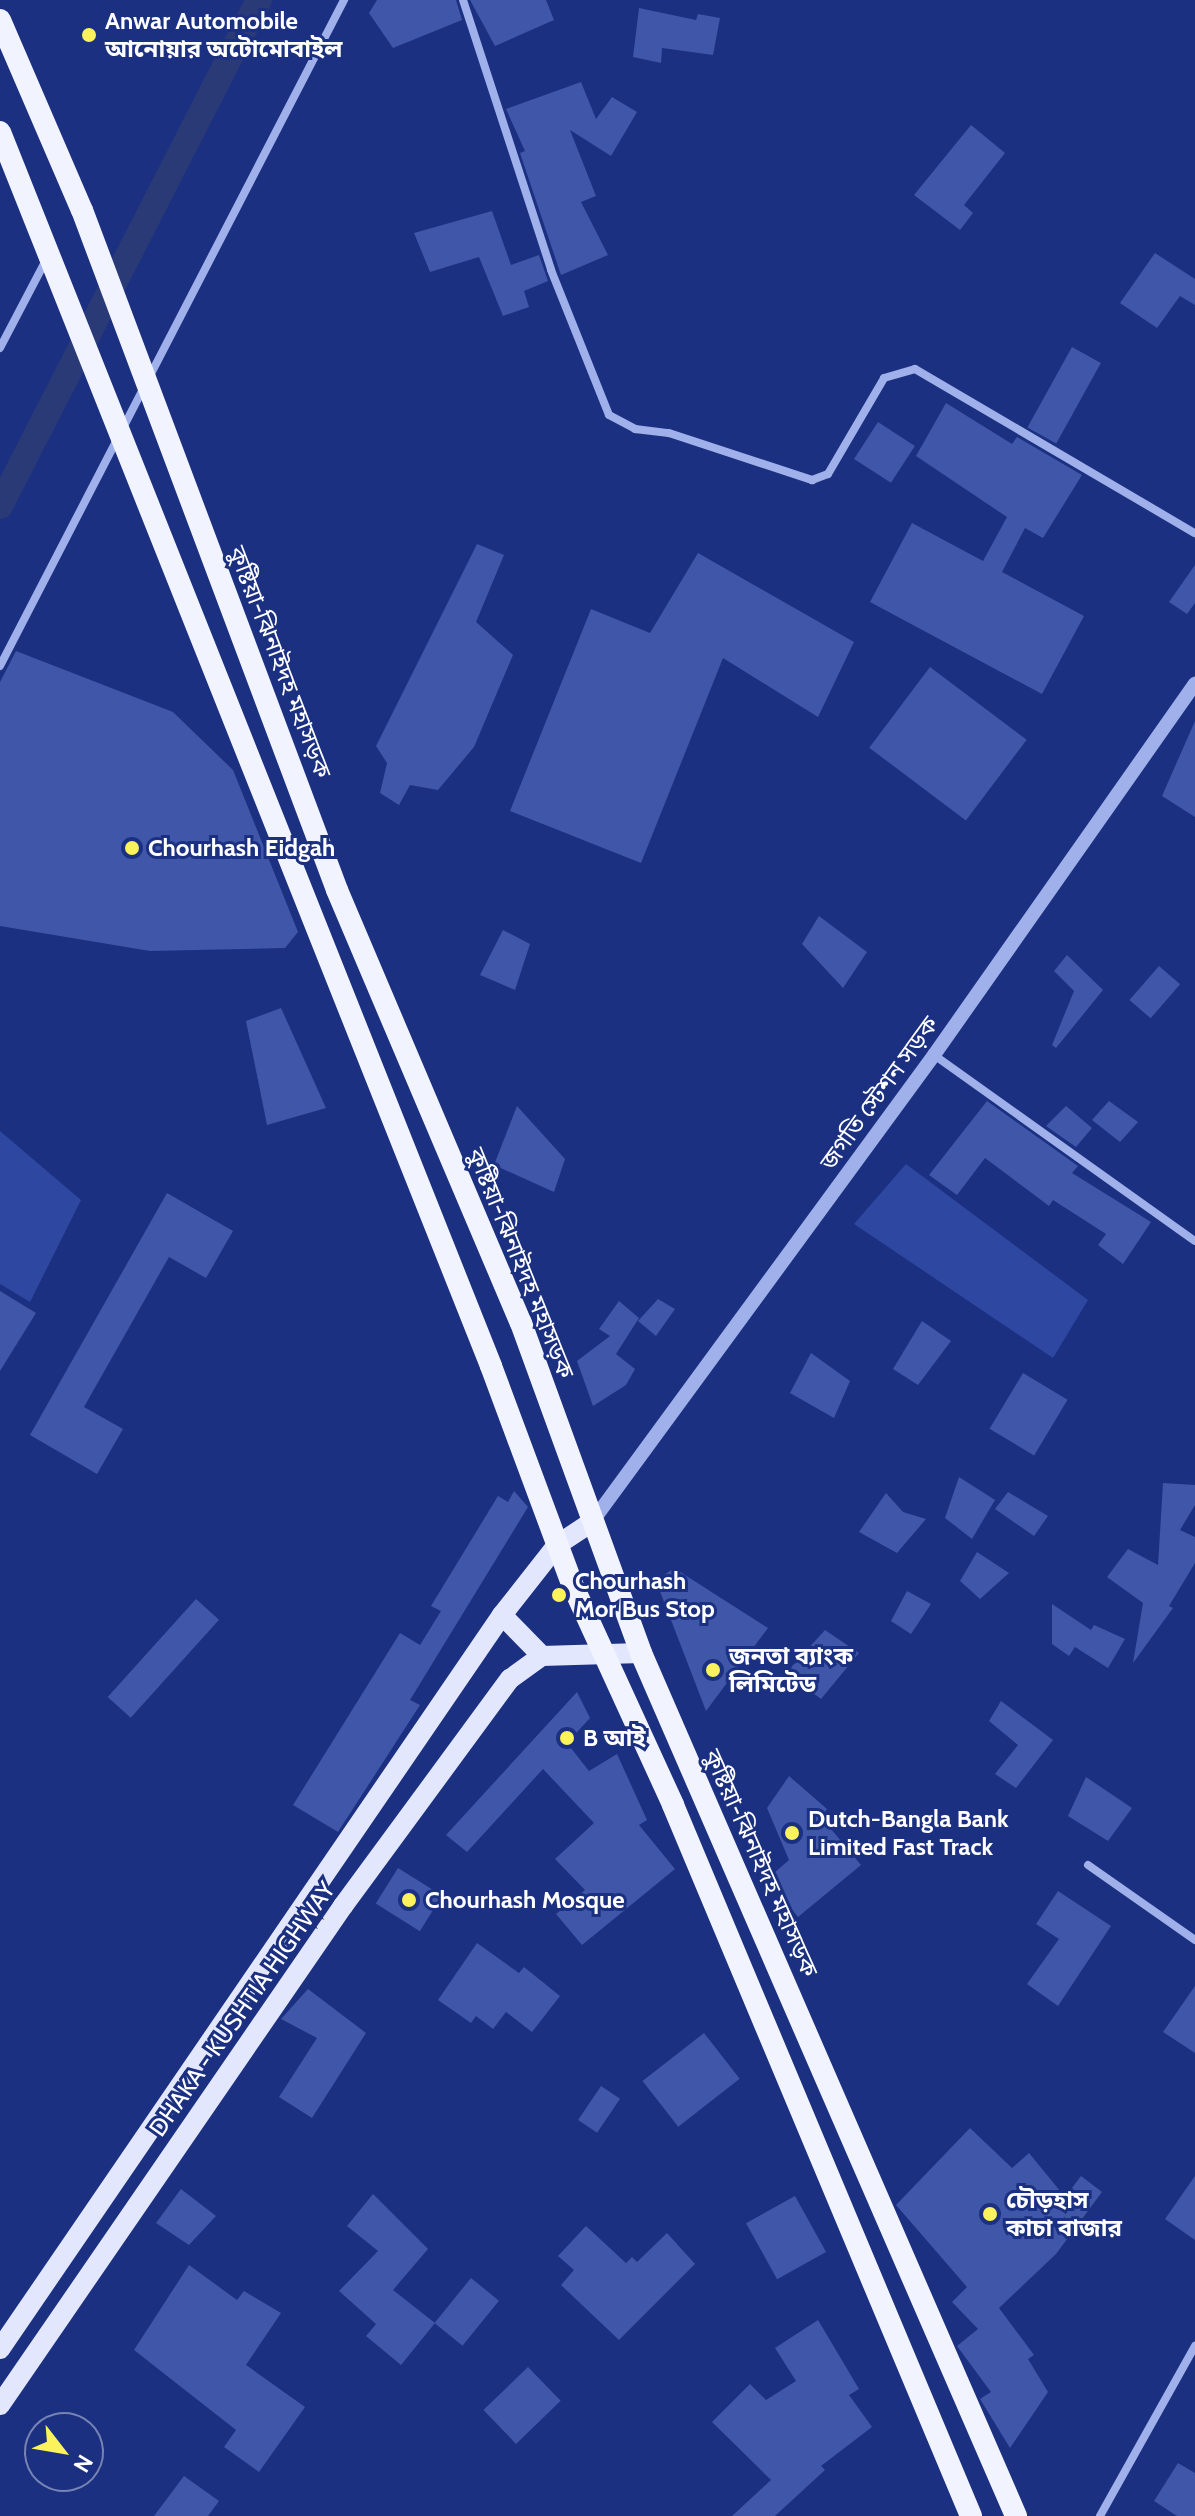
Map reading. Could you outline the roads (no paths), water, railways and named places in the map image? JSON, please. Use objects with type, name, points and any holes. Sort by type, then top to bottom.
[{"type":"highway","name":"কুষ্টিয়া-ঝিনাইদহ মহাসড়ক","points":[[0,20],[82,210],[330,871],[521,1323],[641,1653],[1016,2516]]},
{"type":"highway","points":[[0,132],[294,878],[491,1366],[557,1545],[679,1819],[971,2516]]},
{"type":"highway","points":[[294,878],[330,871]]},
{"type":"main road","name":"DHAKA - KUSHTIA HIGHWAY","points":[[0,2349],[502,1615],[557,1545],[592,1522]]},
{"type":"main road","points":[[502,1615],[542,1656],[602,1651],[641,1653]]},
{"type":"main road","name":"DHAKA - KUSHTIA HIGHWAY","points":[[0,2405],[343,1906],[510,1679],[542,1656]]},
{"type":"main road","points":[[30,2305],[56,2323]]},
{"type":"street","points":[[0,666],[148,385],[344,0]]},
{"type":"street","points":[[463,0],[535,226],[609,415],[635,429],[669,433],[812,480],[828,474],[884,378],[915,369],[1195,533]]},
{"type":"street","points":[[0,348],[51,258]]},
{"type":"street","name":"জগতি স্টেশন সড়ক","points":[[592,1522],[934,1055],[1195,684]]},
{"type":"street","points":[[934,1055],[1195,1241]]},
{"type":"street","points":[[1088,1865],[1195,1940]]},
{"type":"street","points":[[1100,2516],[1191,2362],[1195,2346]]},
{"type":"waterway","points":[[0,506],[259,0]]},
{"type":"place","name":"Anwar Automobile আনোয়ার অটোমোবাইল","points":[[89,35]]},
{"type":"place","name":"Chourhash Eidgah","points":[[132,848]]},
{"type":"place","name":"Chourhash Mor Bus Stop","points":[[559,1595]]},
{"type":"place","name":"জনতা ব্যাংক লিমিটেড","points":[[713,1670]]},
{"type":"place","name":"B আই","points":[[567,1738]]},
{"type":"place","name":"Dutch-Bangla Bank Limited Fast Track","points":[[792,1833]]},
{"type":"place","name":"Chourhash Mosque","points":[[409,1900]]},
{"type":"place","name":"চৌড়হাস কাচা বাজার","points":[[990,2214]]}]
